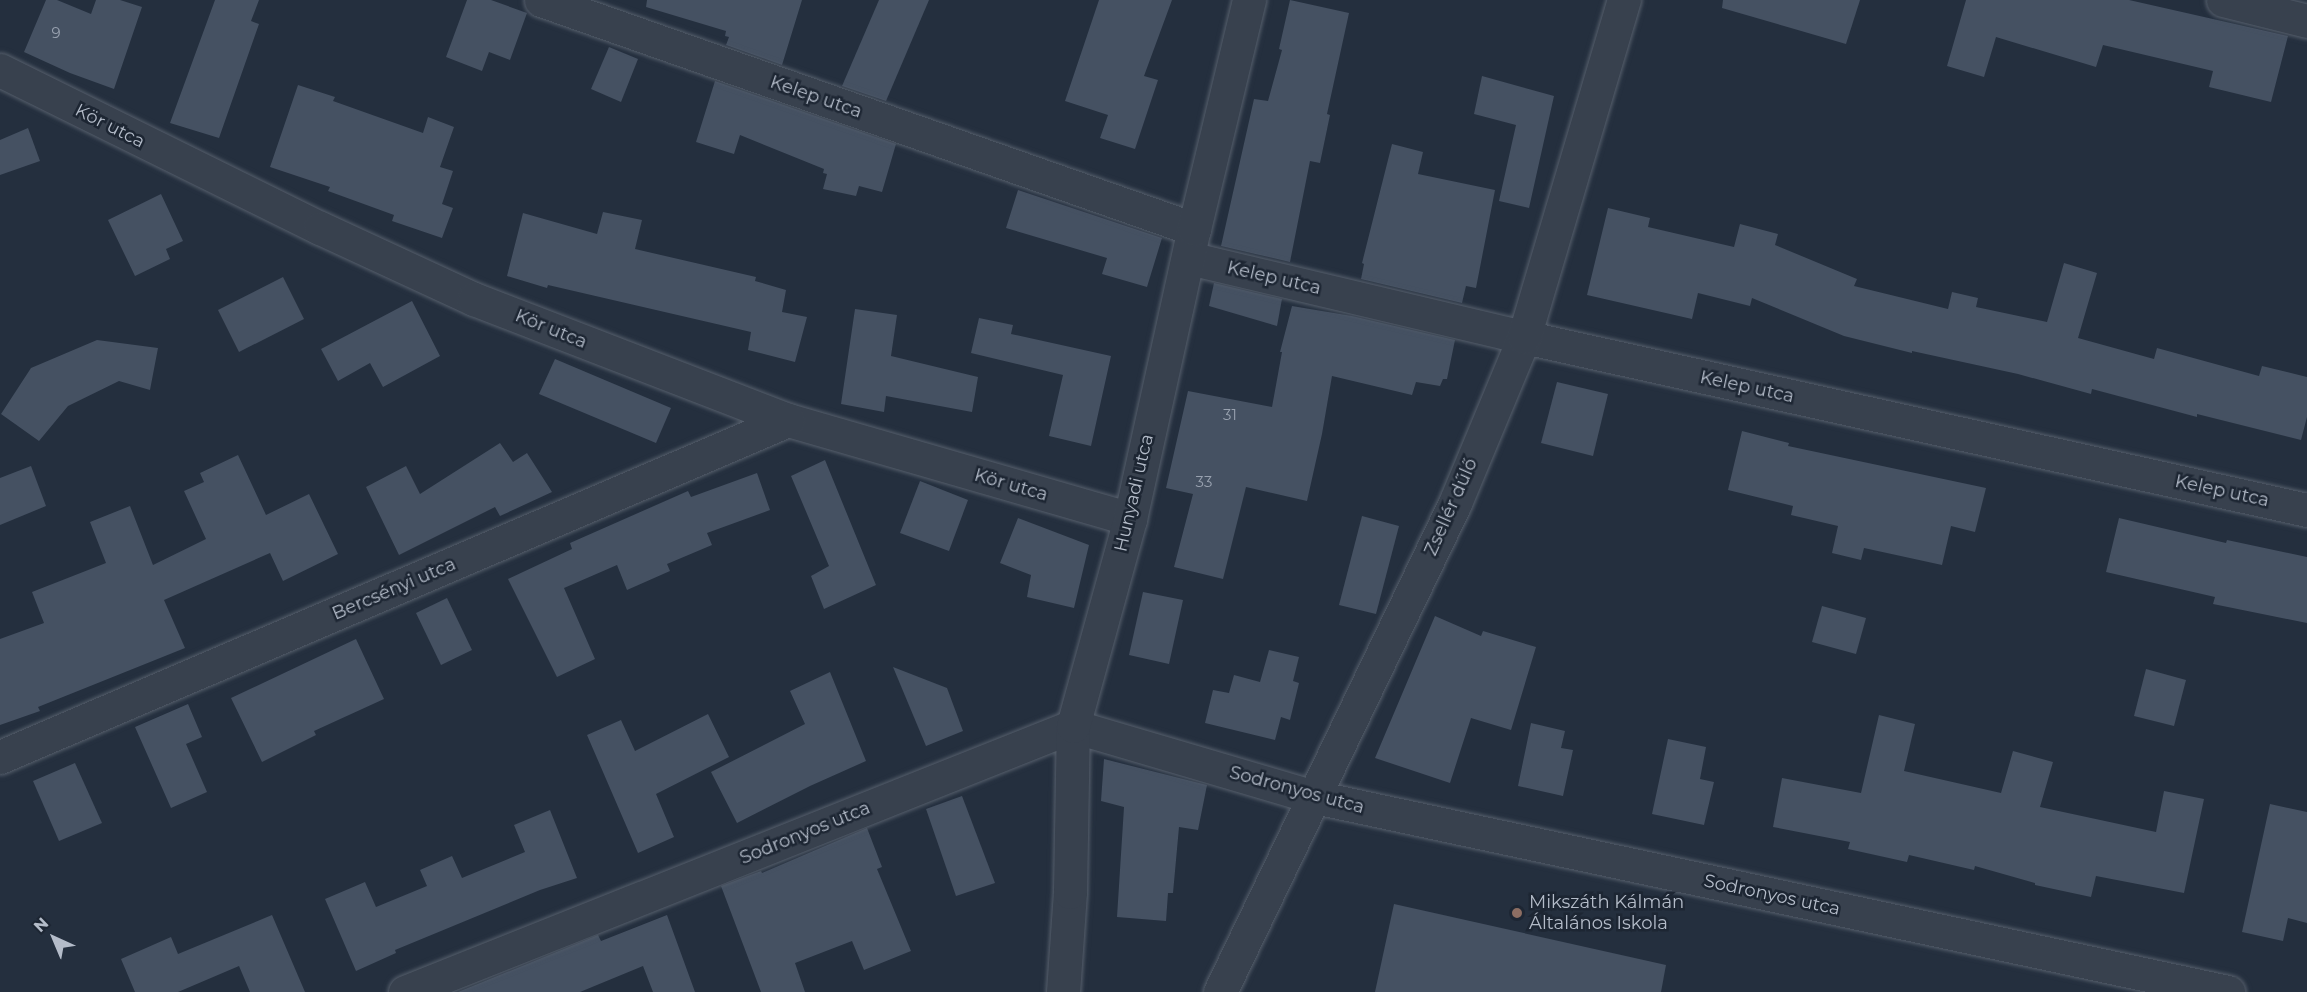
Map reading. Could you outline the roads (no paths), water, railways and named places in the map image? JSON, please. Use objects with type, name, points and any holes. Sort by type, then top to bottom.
[{"type":"street","name":"Kelep utca","points":[[541,0],[1191,244],[1524,338],[2307,510]]},
{"type":"street","name":"Hunyadi utca","points":[[1063,992],[1070,892],[1073,726],[1130,519],[1191,244],[1249,0]]},
{"type":"street","name":"Zsellér dűlő","points":[[1220,992],[1455,503],[1524,338],[1624,0]]},
{"type":"street","points":[[2223,0],[2307,21]]},
{"type":"street","name":"Kör utca","points":[[0,70],[309,223],[474,298],[788,420],[1130,519]]},
{"type":"street","name":"Bercsényi utca","points":[[0,757],[788,420]]},
{"type":"street","name":"Sodronyos utca","points":[[405,992],[1073,726],[1315,797],[2228,992]]},
{"type":"place","name":"Mikszáth Kálmán Általános Iskola","points":[[1517,913]]}]
